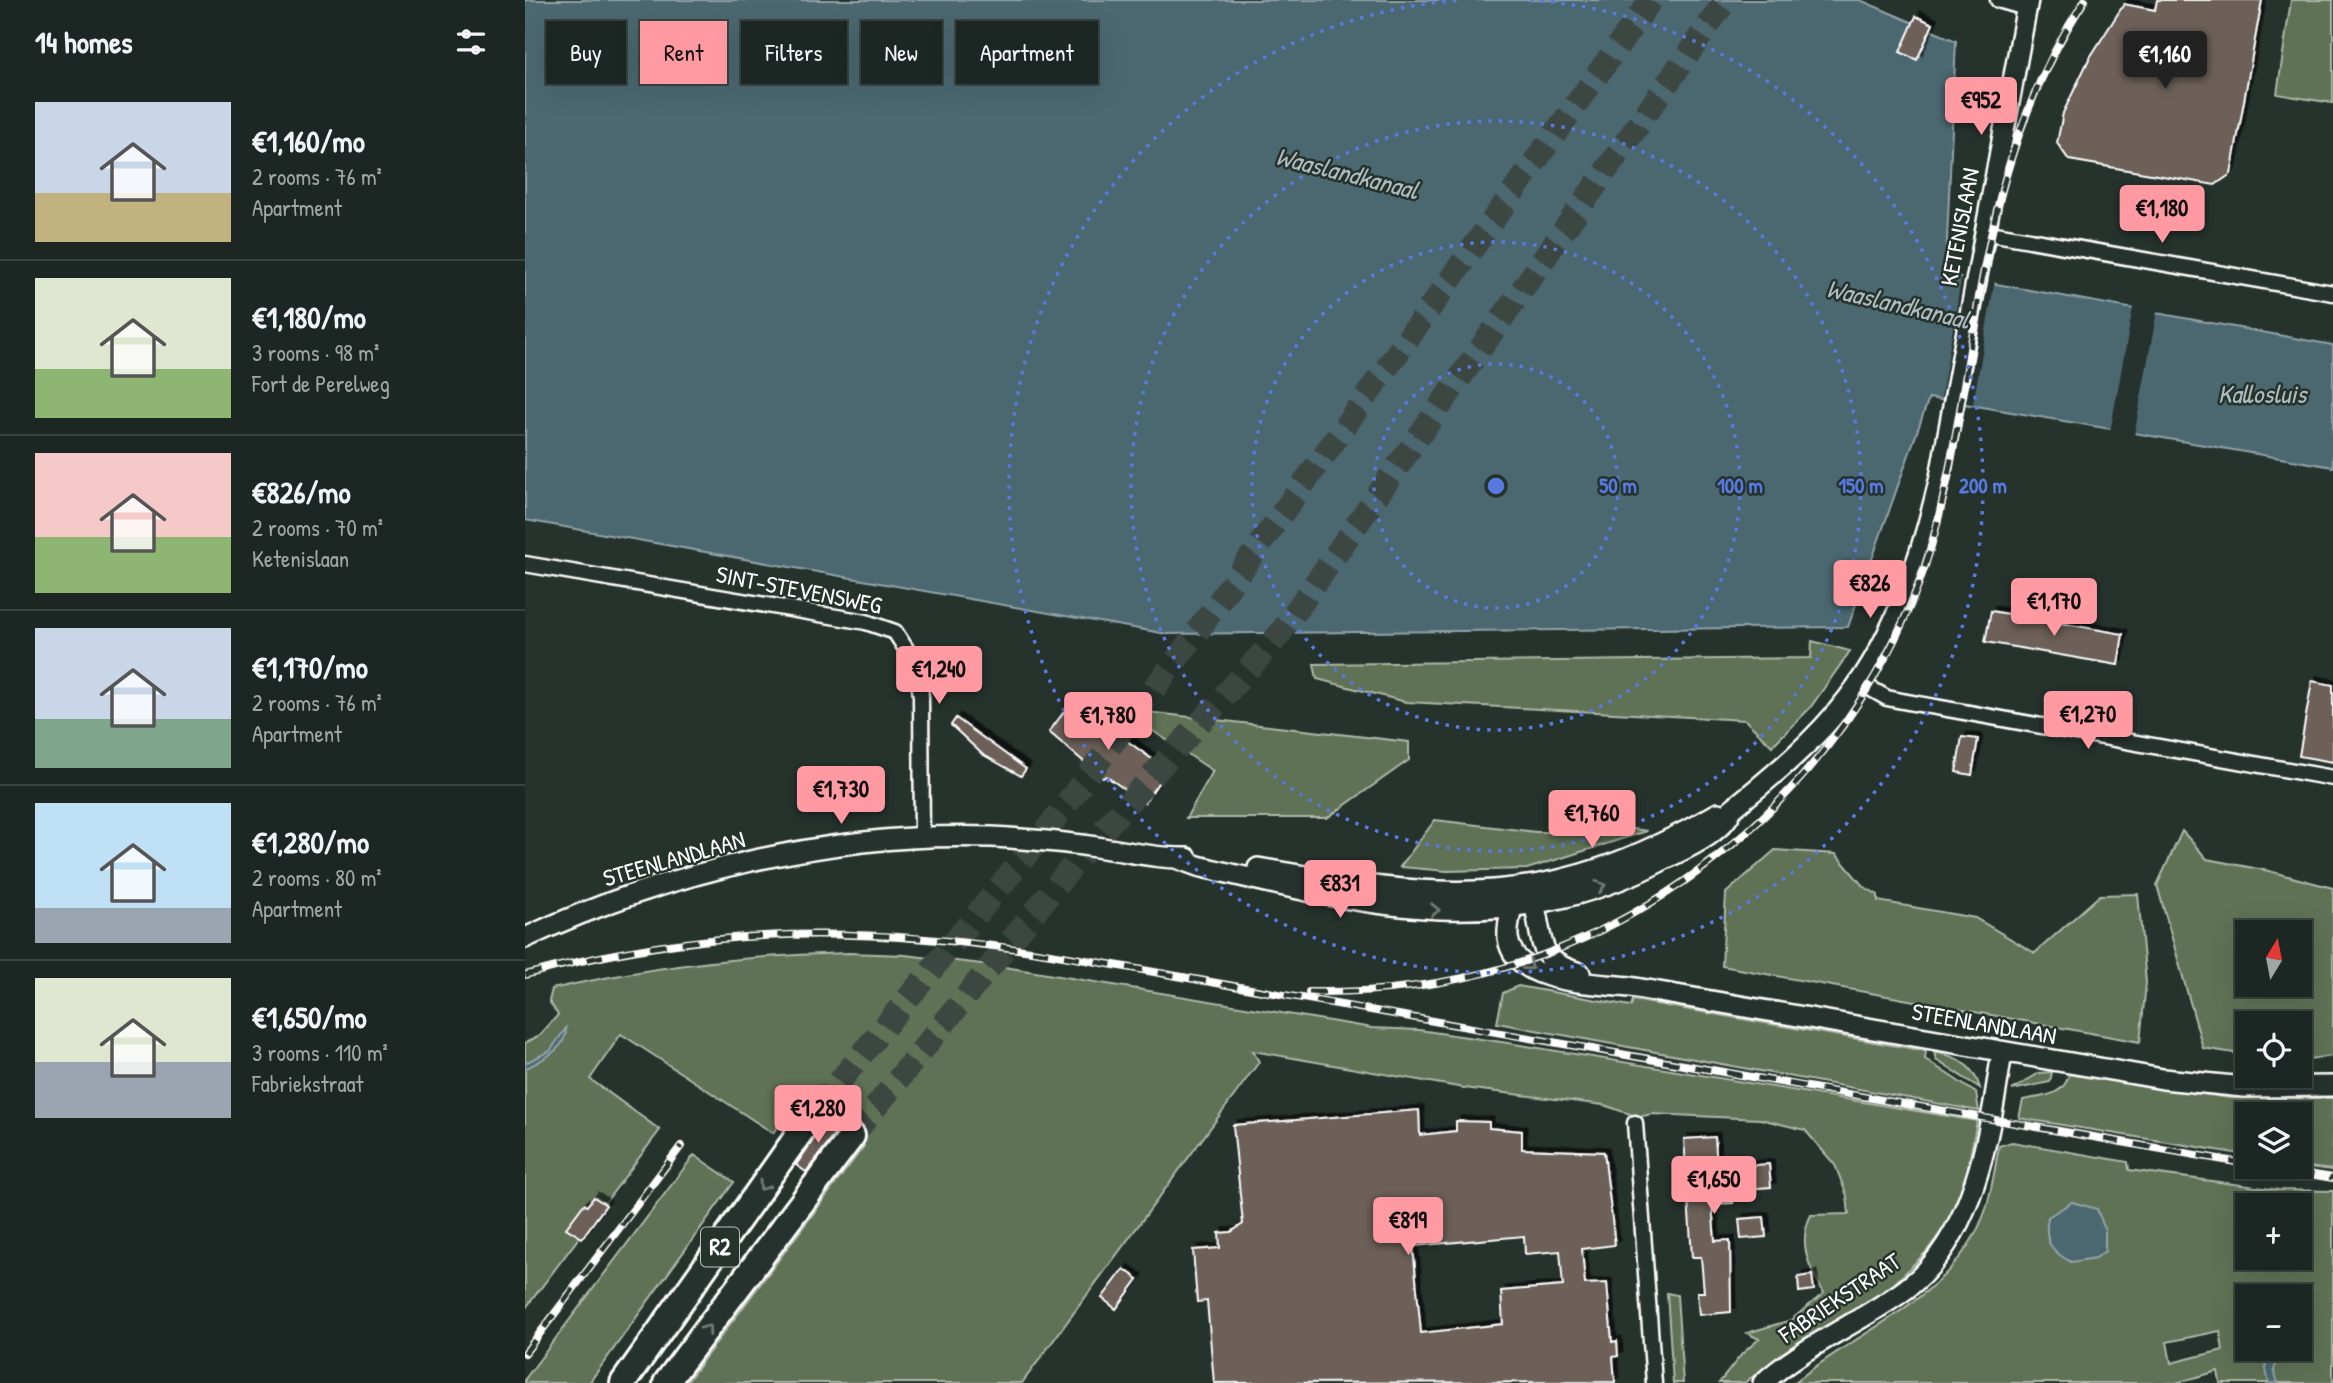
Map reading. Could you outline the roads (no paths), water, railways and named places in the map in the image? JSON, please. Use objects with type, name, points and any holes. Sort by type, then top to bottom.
[{"type":"highway","name":"R2","points":[[623,1383],[816,1110]]},
{"type":"highway","name":"R2","points":[[666,1383],[852,1136]]},
{"type":"main road","name":"KETENISLAAN","points":[[1533,895],[1598,887],[1649,868],[1693,845],[1729,818],[1732,809],[1815,736],[1859,682],[1891,624],[1918,562],[1940,477],[2027,3]]},
{"type":"main road","name":"STEENLANDLAAN","points":[[525,938],[598,906],[729,866],[829,848],[922,839],[989,837],[1055,841],[1176,858],[1201,858],[1401,891],[1533,895]]},
{"type":"main road","name":"STEENLANDLAAN","points":[[1176,858],[1237,876],[1369,904],[1429,911],[1512,906],[1533,895]]},
{"type":"main road","name":"STEENLANDLAAN","points":[[1533,895],[1543,946],[1558,967],[1630,987]]},
{"type":"main road","name":"STEENLANDLAAN","points":[[1512,906],[1508,940],[1517,956],[1534,972],[1553,979],[1630,987],[2163,1079],[2244,1087],[2333,1086]]},
{"type":"main road","name":"FABRIEKSTRAAT","points":[[1763,1383],[1822,1340],[1907,1288],[1937,1258],[1956,1228],[1977,1175],[2002,1052]]},
{"type":"street","points":[[1999,0],[2027,3]]},
{"type":"street","points":[[1984,232],[2333,293]]},
{"type":"street","name":"SINT-STEVENSWEG","points":[[525,564],[866,622],[895,632],[917,666],[921,696],[922,839]]},
{"type":"street","points":[[1859,682],[1880,695],[1902,701],[2333,778]]},
{"type":"street","points":[[1635,1123],[1654,1383]]},
{"type":"water","points":[[525,0],[1860,0],[1956,41],[1946,262],[1953,276],[2333,345],[2333,467],[1929,398],[1848,627],[1167,634],[525,520]]},
{"type":"water","points":[[566,1028],[558,1048],[525,1069],[525,1063],[550,1051]]},
{"type":"water","points":[[2072,1202],[2097,1209],[2105,1230],[2105,1251],[2096,1258],[2071,1262],[2058,1254],[2050,1244],[2047,1233],[2048,1217]]},
{"type":"water","points":[[2266,1361],[2277,1361],[2274,1370],[2278,1383],[2269,1383]]},
{"type":"tunnel","points":[[816,1110],[1044,833],[1192,639],[1651,0]]},
{"type":"tunnel","points":[[852,1136],[1082,854],[1279,635],[1726,0]]},
{"type":"railway","points":[[1309,992],[1382,990],[1431,984],[1503,968],[1578,941],[1650,904],[1716,858],[1777,804],[1830,743],[1875,676],[1911,604],[1936,528],[2002,191],[2022,127],[2049,63],[2085,0]]},
{"type":"railway","points":[[525,975],[594,958],[727,938],[859,935],[993,946],[1063,956],[2235,1162]]},
{"type":"railway","points":[[525,1353],[681,1146]]},
{"type":"railway","points":[[2312,1175],[2333,1178]]},
{"type":"water label","name":"Waaslandkanaal","points":[[1347,173]]},
{"type":"water label","name":"Waaslandkanaal","points":[[1898,304]]},
{"type":"water label","name":"Kallosluis","points":[[2262,394]]}]
